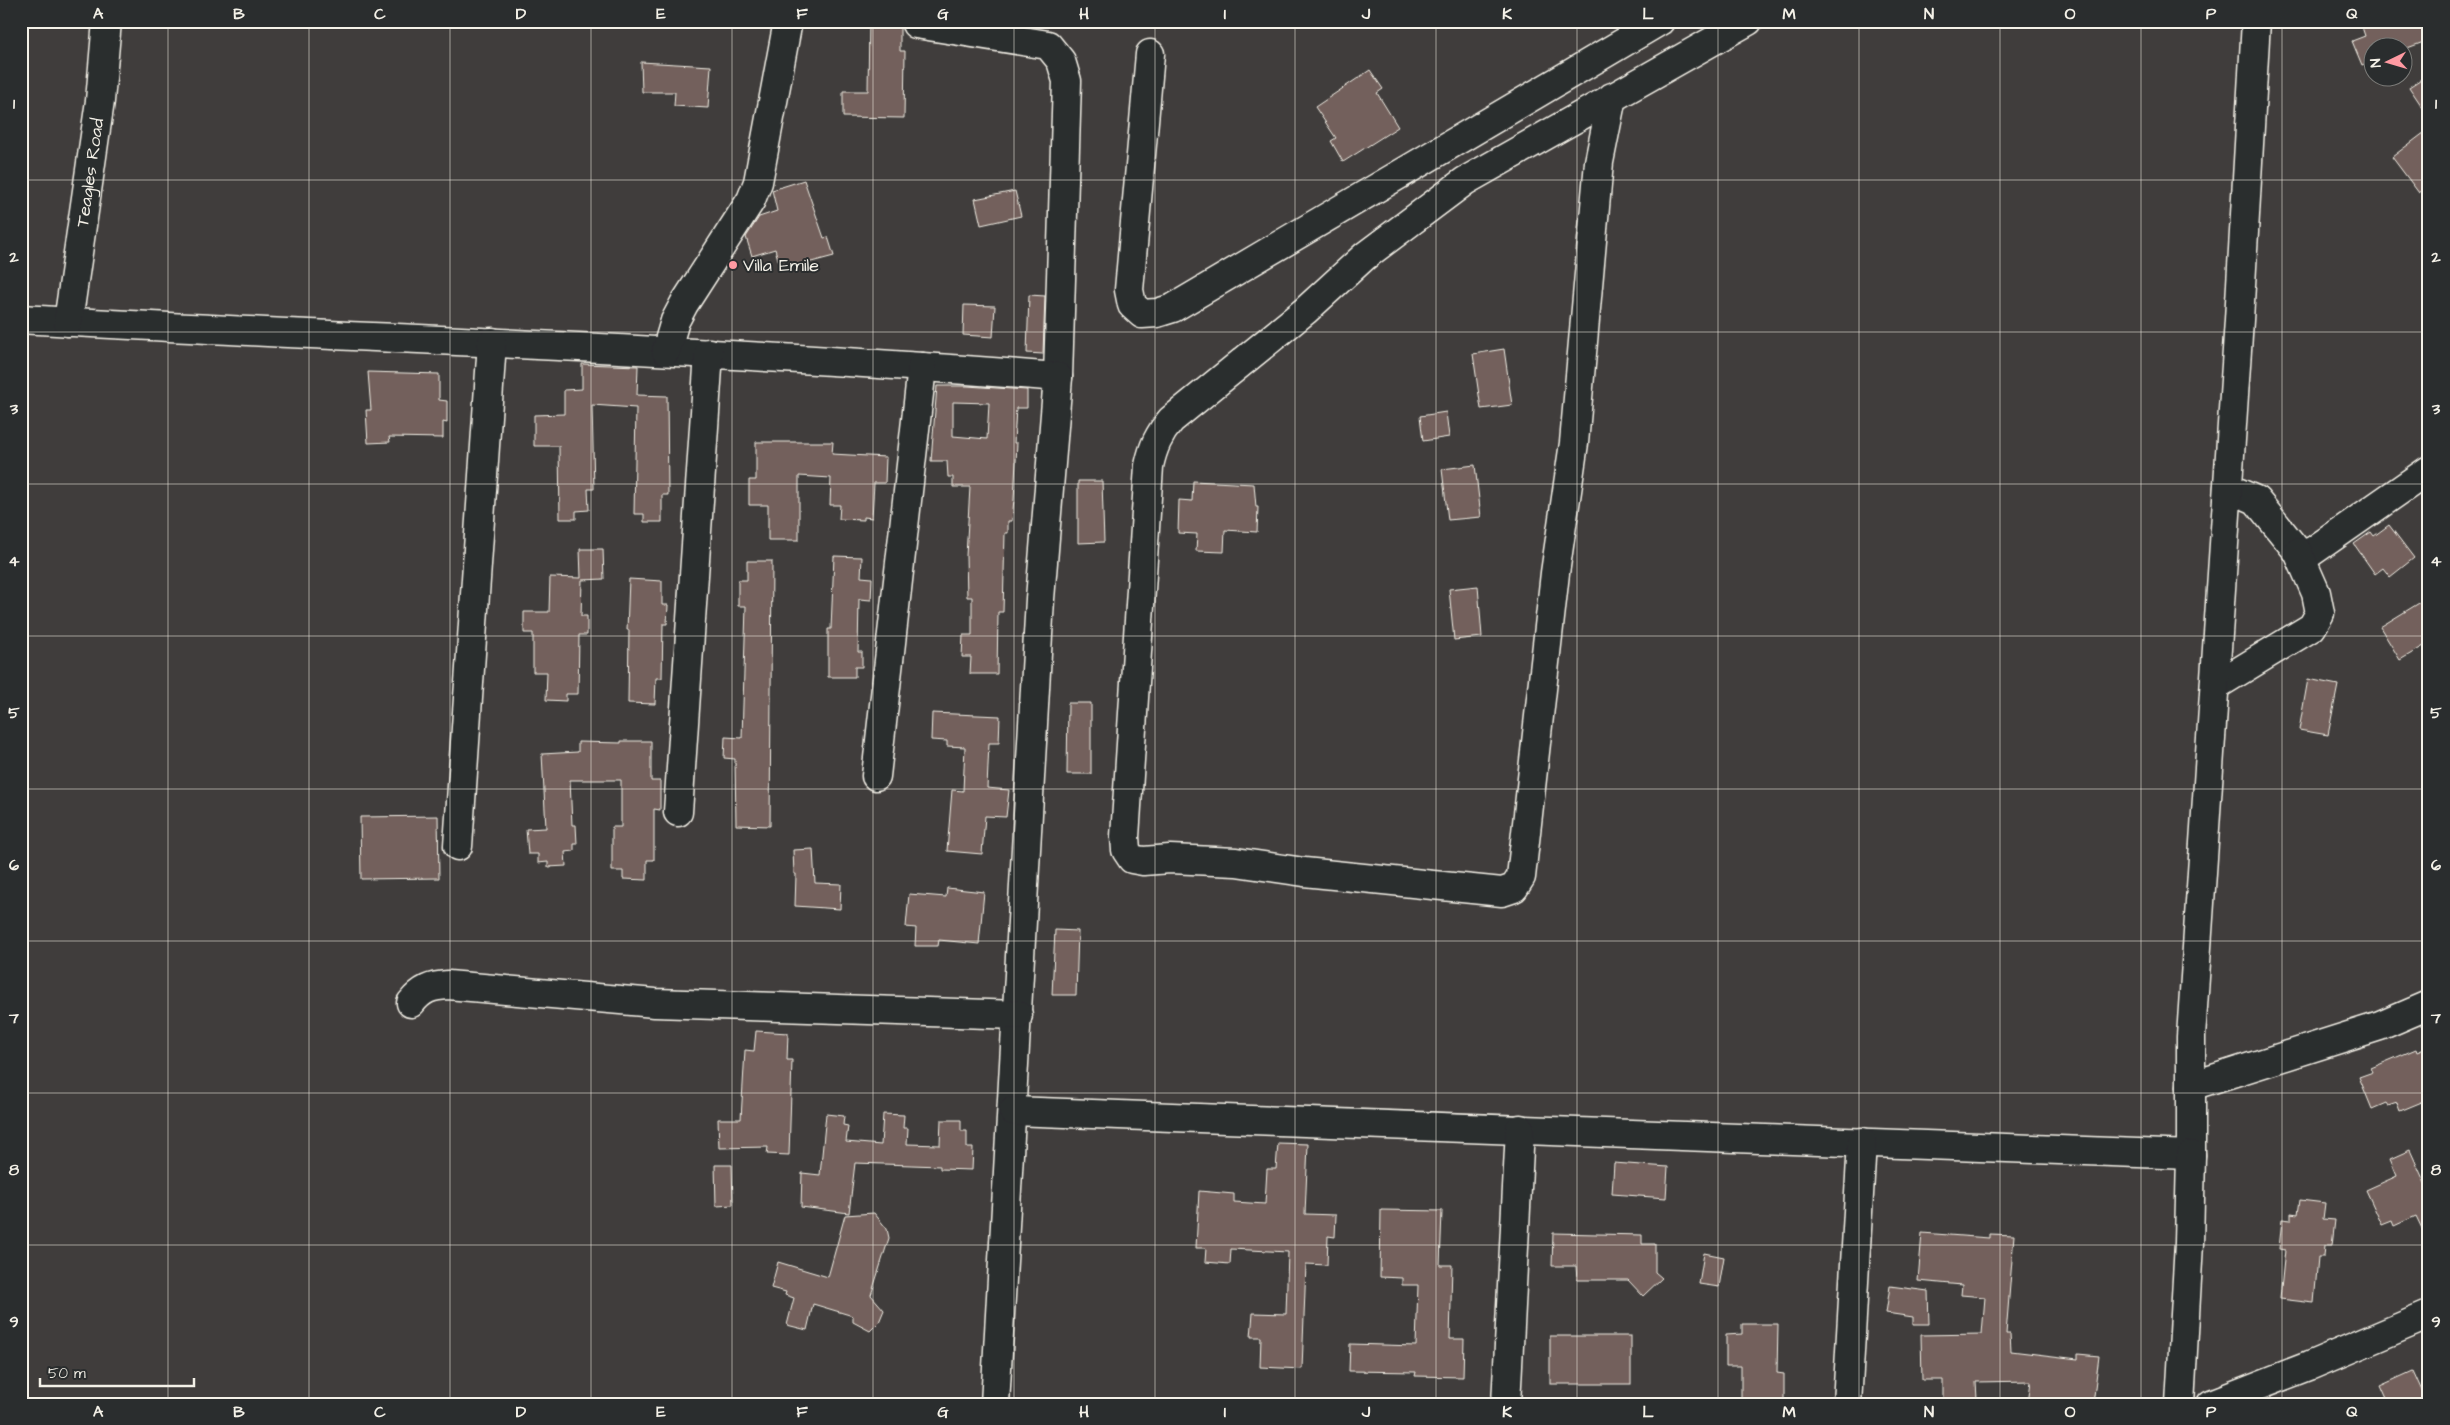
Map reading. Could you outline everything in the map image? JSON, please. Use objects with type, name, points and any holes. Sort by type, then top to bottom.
[{"type":"street","name":"Teagles Road","points":[[68,322],[100,101],[107,21]]},
{"type":"street","points":[[666,351],[675,321],[684,304],[751,200],[758,182],[788,21]]},
{"type":"street","points":[[1150,54],[1129,290],[1132,305],[1142,314],[1157,313],[1173,308],[1660,21]]},
{"type":"street","points":[[1612,96],[1599,162],[1574,443],[1555,573],[1522,877],[1514,888],[1502,892],[1228,862],[1170,859],[1143,861],[1132,859],[1126,850],[1125,837],[1149,466],[1152,448],[1160,433],[1171,420],[1305,311],[1365,256],[1465,181],[1612,96],[1748,21]]},
{"type":"street","points":[[2180,1404],[2189,1243],[2191,1037],[2228,488],[2256,21]]},
{"type":"street","points":[[916,24],[1048,45],[1061,61],[1068,81],[1058,377],[1040,599],[996,1404]]},
{"type":"street","points":[[21,319],[247,332],[709,353],[1058,377]]},
{"type":"street","points":[[458,846],[492,342]]},
{"type":"street","points":[[678,812],[709,353]]},
{"type":"street","points":[[876,776],[922,367]]},
{"type":"street","points":[[2298,552],[2310,553],[2429,470]]},
{"type":"street","points":[[2215,686],[2312,627],[2320,613],[2316,593],[2298,552],[2256,500],[2228,488]]},
{"type":"street","points":[[411,1003],[419,993],[431,986],[448,985],[655,1003],[1018,1015]]},
{"type":"street","points":[[2191,1086],[2380,1026],[2429,1005]]},
{"type":"street","points":[[1013,1111],[2191,1155]]},
{"type":"street","points":[[1506,1404],[1520,1129]]},
{"type":"street","points":[[1847,1404],[1862,1142]]},
{"type":"street","points":[[2211,1404],[2429,1315]]},
{"type":"building","points":[[869,21],[900,21],[900,51],[905,51],[904,118],[843,117],[843,91],[868,91]]},
{"type":"building","points":[[2360,21],[2429,21],[2429,40],[2412,46],[2412,38],[2362,38],[2362,65],[2352,41],[2365,36]]},
{"type":"building","points":[[641,62],[711,66],[708,108],[674,106],[675,92],[642,92]]},
{"type":"building","points":[[1370,70],[1383,89],[1377,93],[1398,127],[1343,162],[1331,141],[1336,138],[1315,107]]},
{"type":"building","points":[[2429,74],[2429,117],[2410,88],[2412,88],[2412,85]]},
{"type":"building","points":[[2429,129],[2429,185],[2419,193],[2392,157]]},
{"type":"building","points":[[804,180],[824,238],[828,237],[834,256],[781,270],[775,249],[752,256],[746,237],[759,217],[777,211],[772,190]]},
{"type":"building","points":[[1015,191],[1021,216],[981,225],[975,199]]},
{"type":"building","points":[[1029,295],[1045,296],[1043,354],[1027,353]]},
{"type":"building","points":[[964,305],[995,306],[993,337],[963,335]]},
{"type":"building","points":[[1504,349],[1512,405],[1481,409],[1473,354]]},
{"type":"building","points":[[582,364],[638,366],[637,395],[667,396],[668,495],[662,495],[662,522],[644,522],[644,514],[634,514],[636,408],[592,405],[594,489],[588,489],[589,510],[576,511],[576,519],[560,519],[559,446],[534,446],[534,415],[564,414],[564,390],[582,389]]},
{"type":"building","points":[[368,372],[439,374],[439,400],[447,401],[447,423],[443,422],[443,438],[389,437],[390,442],[368,443],[366,410],[371,410]]},
{"type":"building","points":[[937,386],[1027,390],[1027,408],[1016,408],[1014,443],[1017,443],[1014,499],[1012,521],[1008,521],[1008,533],[1005,533],[1003,612],[998,612],[997,674],[970,674],[971,657],[962,657],[963,635],[972,635],[972,597],[967,597],[966,556],[970,487],[953,487],[953,477],[948,477],[947,461],[931,461]],"holes":[[[953,402],[989,403],[987,439],[953,436]]]},
{"type":"building","points":[[1446,412],[1449,437],[1423,441],[1420,416]]},
{"type":"building","points":[[756,442],[833,442],[832,454],[886,457],[885,483],[874,483],[872,518],[864,517],[864,520],[839,519],[840,505],[830,505],[831,478],[799,476],[799,540],[768,540],[768,505],[749,505],[749,480],[756,480]]},
{"type":"building","points":[[1475,465],[1481,517],[1448,520],[1442,469]]},
{"type":"building","points":[[1078,481],[1102,481],[1104,542],[1078,543]]},
{"type":"building","points":[[1193,481],[1254,484],[1256,507],[1258,507],[1257,532],[1225,530],[1224,552],[1196,551],[1197,534],[1178,533],[1179,500],[1192,501]]},
{"type":"building","points":[[2389,525],[2414,558],[2390,577],[2383,568],[2375,574],[2354,544],[2371,532],[2374,536]]},
{"type":"building","points":[[580,549],[603,549],[604,579],[582,580],[581,616],[587,616],[587,635],[579,635],[578,694],[566,694],[566,701],[546,700],[547,672],[533,672],[533,633],[524,633],[524,612],[549,612],[550,577],[581,578]]},
{"type":"building","points":[[834,556],[862,557],[861,577],[872,578],[871,600],[859,599],[858,652],[862,652],[862,667],[855,667],[855,677],[828,677],[828,629],[831,629]]},
{"type":"building","points":[[747,561],[772,561],[770,826],[736,825],[735,759],[724,758],[725,737],[742,738],[746,606],[738,606],[738,580],[747,580]]},
{"type":"building","points":[[629,579],[662,581],[662,605],[668,605],[667,624],[663,624],[662,678],[656,678],[655,704],[628,703],[629,630],[627,630]]},
{"type":"building","points":[[1478,586],[1482,637],[1454,640],[1449,589]]},
{"type":"building","points":[[2429,597],[2429,643],[2400,660],[2380,627]]},
{"type":"building","points":[[2308,679],[2338,685],[2328,735],[2299,730]]},
{"type":"building","points":[[1068,703],[1091,703],[1091,774],[1067,774]]},
{"type":"building","points":[[932,713],[1000,716],[999,743],[989,743],[987,788],[1009,790],[1006,817],[985,816],[982,854],[947,851],[952,790],[963,791],[965,747],[947,746],[947,741],[931,740]]},
{"type":"building","points":[[621,741],[651,741],[651,781],[660,781],[660,810],[654,809],[654,860],[647,860],[647,880],[623,879],[623,871],[612,871],[612,827],[621,827],[621,780],[570,780],[572,825],[576,825],[577,844],[574,844],[574,851],[565,852],[566,866],[548,867],[548,862],[538,863],[538,854],[528,854],[526,829],[546,828],[542,754],[578,752],[578,742],[621,743]]},
{"type":"building","points":[[438,816],[439,878],[361,879],[360,817]]},
{"type":"building","points":[[813,849],[815,883],[841,884],[840,909],[795,906],[796,874],[794,874],[793,850]]},
{"type":"building","points":[[947,888],[984,892],[979,944],[939,940],[938,946],[915,946],[916,928],[906,927],[909,894],[946,897]]},
{"type":"building","points":[[1055,930],[1078,931],[1076,995],[1052,995]]},
{"type":"building","points":[[756,1031],[788,1033],[787,1060],[792,1060],[789,1155],[767,1154],[768,1147],[719,1148],[718,1119],[741,1119],[745,1050],[754,1051]]},
{"type":"building","points":[[2429,1047],[2429,1099],[2400,1111],[2397,1103],[2388,1106],[2386,1103],[2372,1109],[2359,1077],[2373,1072],[2371,1068],[2416,1049],[2417,1052]]},
{"type":"building","points":[[826,1114],[844,1116],[843,1125],[848,1126],[846,1142],[881,1145],[883,1114],[904,1115],[903,1128],[908,1128],[907,1144],[940,1145],[941,1120],[961,1120],[961,1131],[967,1131],[967,1148],[973,1148],[972,1170],[940,1169],[940,1166],[855,1163],[849,1213],[801,1207],[802,1173],[820,1175]]},
{"type":"building","points":[[1278,1143],[1308,1144],[1305,1214],[1336,1215],[1335,1237],[1328,1236],[1327,1265],[1306,1264],[1302,1369],[1260,1367],[1261,1337],[1251,1337],[1253,1313],[1286,1314],[1288,1252],[1231,1249],[1230,1264],[1205,1262],[1206,1248],[1196,1248],[1199,1191],[1234,1194],[1234,1202],[1265,1204],[1267,1169],[1276,1169]]},
{"type":"building","points":[[2410,1150],[2429,1192],[2429,1243],[2416,1216],[2394,1226],[2392,1221],[2382,1225],[2366,1190],[2397,1176],[2390,1159]]},
{"type":"building","points":[[1614,1163],[1668,1167],[1666,1198],[1612,1194]]},
{"type":"building","points":[[715,1165],[732,1165],[733,1205],[716,1206]]},
{"type":"building","points":[[2300,1200],[2325,1203],[2323,1219],[2335,1220],[2332,1246],[2325,1246],[2324,1257],[2318,1257],[2314,1303],[2280,1299],[2285,1250],[2279,1249],[2282,1219],[2291,1220],[2291,1213],[2298,1214]]},
{"type":"building","points":[[1381,1210],[1442,1211],[1440,1265],[1452,1265],[1450,1339],[1464,1339],[1463,1377],[1415,1376],[1416,1372],[1349,1371],[1350,1344],[1416,1346],[1418,1285],[1402,1285],[1402,1278],[1380,1277]]},
{"type":"building","points":[[874,1213],[887,1229],[889,1238],[871,1295],[884,1310],[879,1322],[870,1331],[853,1322],[853,1316],[813,1304],[807,1330],[787,1325],[794,1298],[785,1295],[786,1292],[771,1288],[778,1262],[828,1277],[845,1215]]},
{"type":"building","points":[[1553,1233],[1642,1235],[1642,1244],[1655,1244],[1655,1272],[1662,1278],[1643,1296],[1628,1280],[1577,1280],[1576,1266],[1552,1266]]},
{"type":"building","points":[[1922,1233],[1989,1238],[1989,1234],[2014,1235],[2006,1334],[2010,1334],[2011,1351],[2078,1359],[2078,1354],[2099,1356],[2093,1404],[2051,1402],[2051,1404],[2028,1404],[2031,1381],[1976,1382],[1977,1399],[1943,1399],[1943,1380],[1922,1380],[1921,1335],[1982,1334],[1985,1297],[1961,1295],[1962,1285],[1918,1281]]},
{"type":"building","points":[[1704,1253],[1724,1257],[1719,1287],[1699,1284]]},
{"type":"building","points":[[1890,1286],[1928,1291],[1929,1324],[1913,1324],[1913,1317],[1886,1313]]},
{"type":"building","points":[[1742,1324],[1778,1324],[1777,1373],[1784,1374],[1784,1404],[1741,1404],[1741,1366],[1726,1366],[1726,1335],[1742,1334]]},
{"type":"building","points":[[1550,1336],[1631,1336],[1631,1384],[1550,1384]]},
{"type":"building","points":[[2413,1371],[2428,1404],[2388,1404],[2380,1386]]},
{"type":"place","name":"Villa Emile","points":[[733,265]]}]
